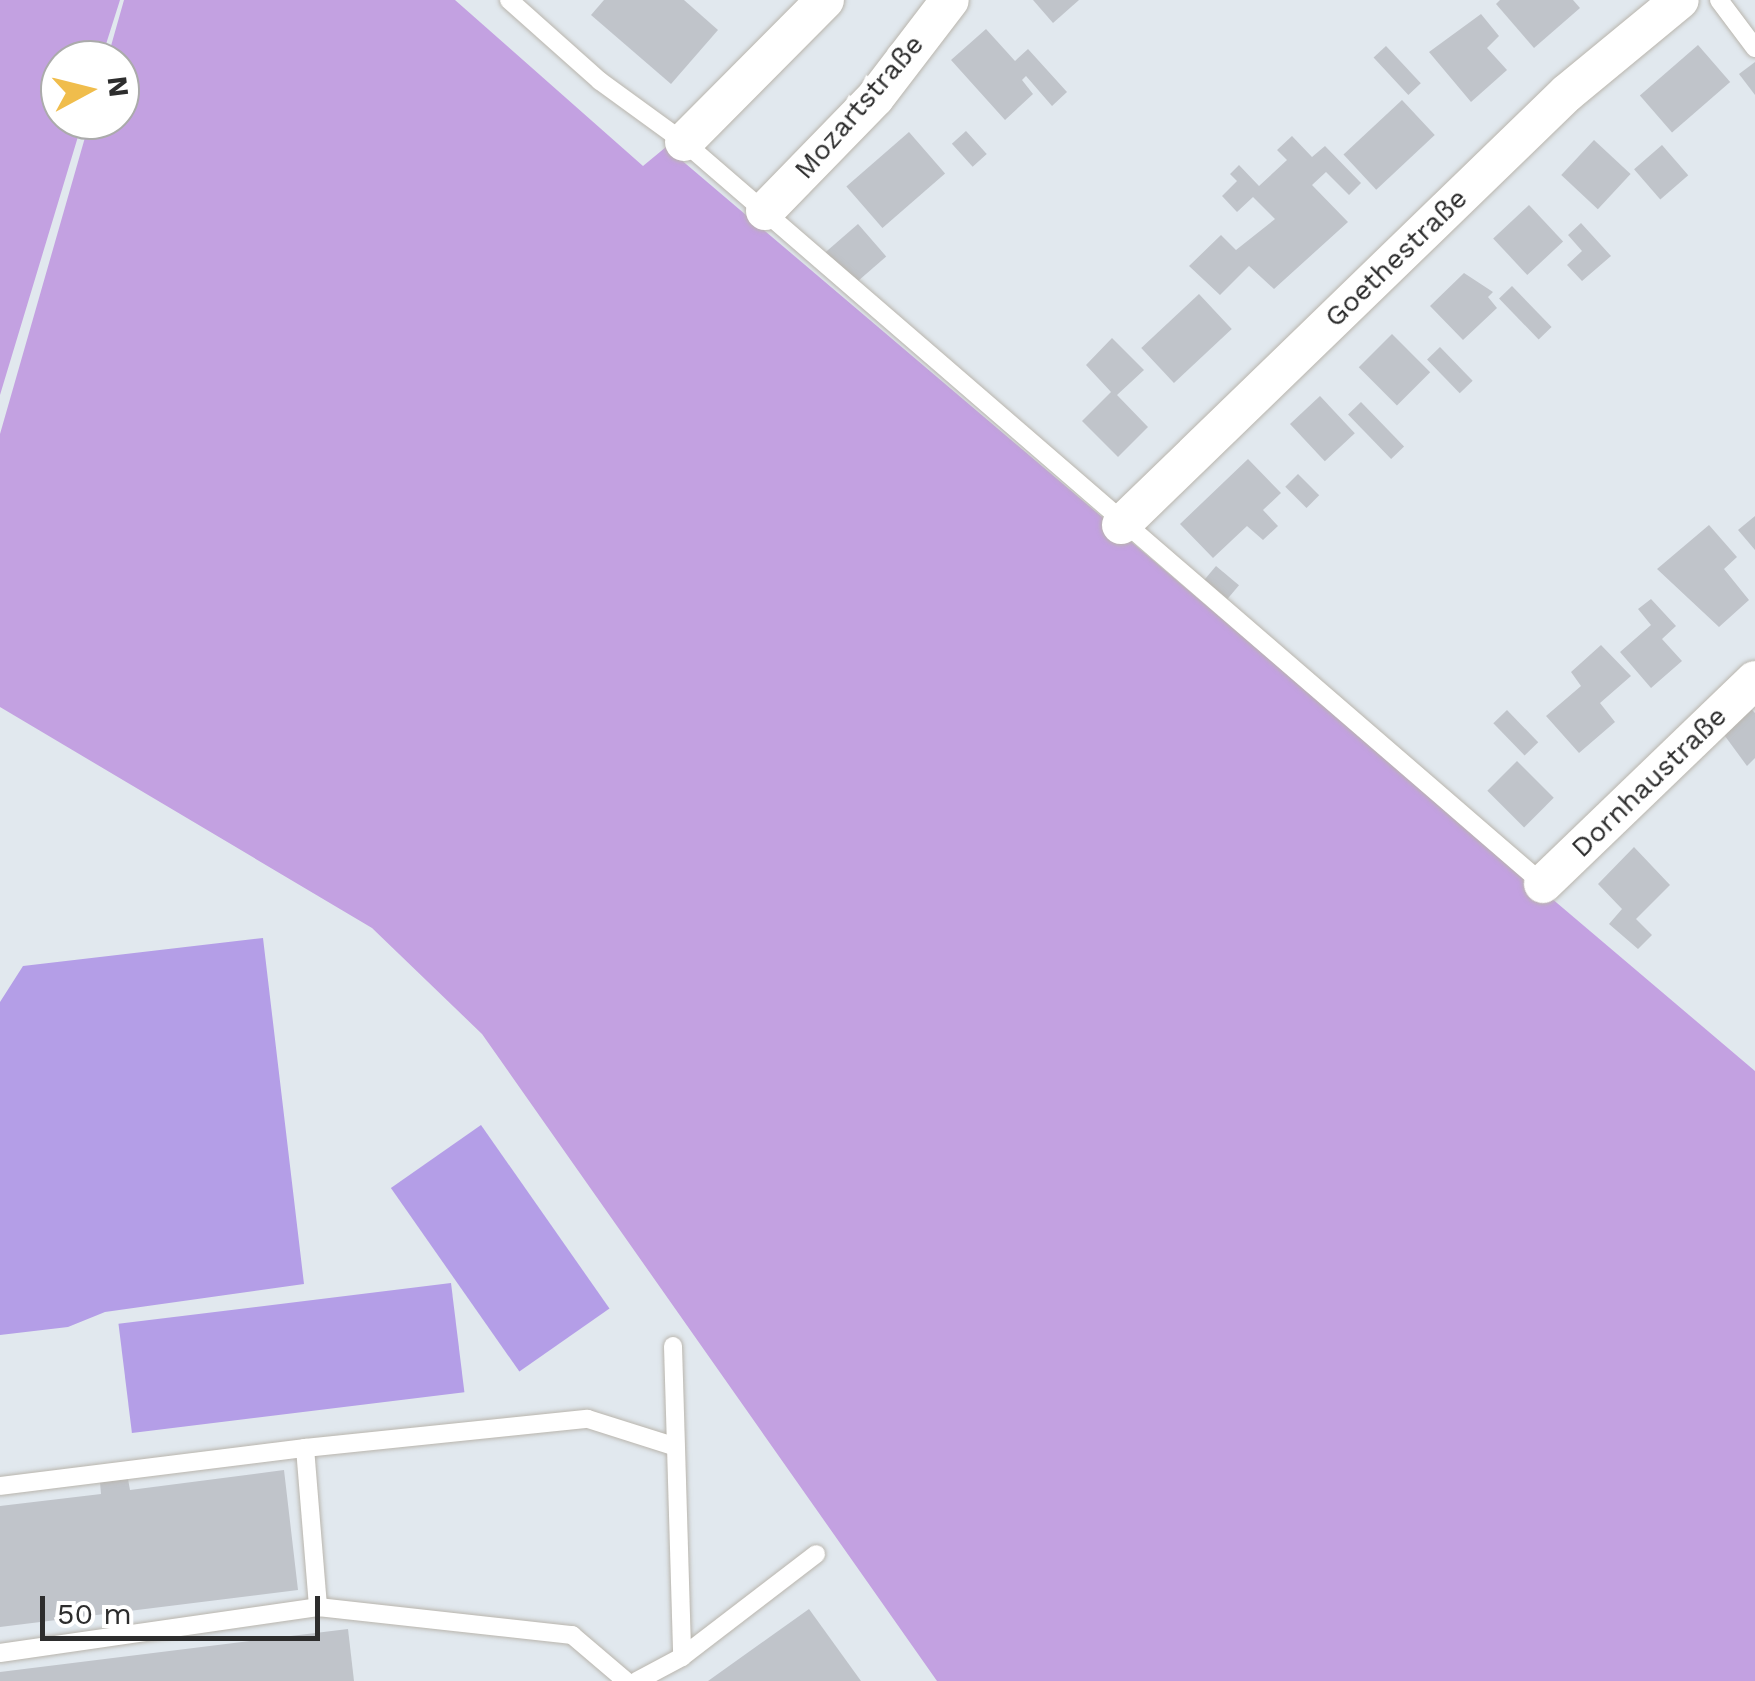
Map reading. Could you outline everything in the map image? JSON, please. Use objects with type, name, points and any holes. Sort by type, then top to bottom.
[{"type":"street","points":[[684,142],[825,0]]},
{"type":"street","name":"Mozartstraße","points":[[765,212],[875,98],[950,0]]},
{"type":"street","name":"Goethestraße","points":[[1121,525],[1567,93],[1680,0]]},
{"type":"street","name":"Dornhaustraße","points":[[1543,884],[1755,680]]},
{"type":"lane","points":[[509,0],[600,80],[684,142],[1121,525],[1543,884]]},
{"type":"lane","points":[[1719,0],[1755,48]]},
{"type":"lane","points":[[673,1346],[682,1657]]},
{"type":"lane","points":[[0,1486],[304,1448],[588,1419],[673,1446]]},
{"type":"lane","points":[[304,1448],[318,1608]]},
{"type":"lane","points":[[637,1681],[682,1657],[816,1554]]},
{"type":"lane","points":[[0,1652],[318,1608],[572,1635],[626,1681]]},
{"type":"shaded area","points":[[0,0],[120,0],[107,40],[40,40],[40,140],[77,140],[0,395]]},
{"type":"shaded area","points":[[124,0],[455,0],[643,166],[666,147],[1755,1071],[1755,1681],[937,1681],[482,1034],[372,928],[0,707],[0,434],[84,140],[140,140],[140,40],[113,40]]},
{"type":"shaded area","points":[[263,938],[304,1284],[105,1312],[68,1327],[0,1335],[0,1002],[23,966]]},
{"type":"shaded area","points":[[481,1125],[609,1308],[519,1372],[391,1188]]},
{"type":"shaded area","points":[[451,1283],[464,1392],[132,1433],[118,1324]]},
{"type":"building","points":[[604,0],[684,0],[718,30],[671,84],[591,15]]},
{"type":"building","points":[[1033,0],[1079,0],[1053,23]]},
{"type":"building","points":[[1500,0],[1573,0],[1580,8],[1534,48],[1496,4]]},
{"type":"building","points":[[1481,14],[1499,36],[1487,48],[1507,70],[1471,102],[1429,52]]},
{"type":"building","points":[[986,29],[1015,61],[1028,49],[1067,92],[1052,106],[1026,76],[1022,80],[1033,94],[1005,120],[951,60]]},
{"type":"building","points":[[1698,45],[1730,82],[1672,132],[1640,96]]},
{"type":"building","points":[[1386,46],[1421,83],[1408,95],[1374,58]]},
{"type":"building","points":[[1755,62],[1755,95],[1739,74]]},
{"type":"building","points":[[1402,100],[1435,135],[1376,190],[1343,155]]},
{"type":"building","points":[[966,131],[987,154],[973,167],[952,144]]},
{"type":"building","points":[[909,132],[945,174],[882,228],[846,186]]},
{"type":"building","points":[[1292,136],[1312,157],[1325,146],[1361,183],[1349,195],[1326,172],[1312,185],[1348,222],[1274,289],[1249,266],[1220,295],[1189,266],[1221,235],[1236,250],[1275,219],[1253,197],[1237,212],[1222,196],[1237,181],[1230,174],[1239,165],[1259,186],[1287,160],[1277,150]]},
{"type":"building","points":[[1594,140],[1631,174],[1598,209],[1561,175]]},
{"type":"building","points":[[1662,145],[1688,175],[1660,199],[1634,169]]},
{"type":"building","points":[[1529,205],[1563,242],[1527,275],[1493,238]]},
{"type":"building","points":[[1581,223],[1611,256],[1582,281],[1567,265],[1582,251],[1568,235]]},
{"type":"building","points":[[858,224],[886,256],[852,286],[824,254]]},
{"type":"building","points":[[1464,273],[1493,292],[1488,297],[1497,308],[1463,340],[1430,306]]},
{"type":"building","points":[[1512,286],[1552,327],[1539,340],[1499,299]]},
{"type":"building","points":[[1199,294],[1232,329],[1174,383],[1141,348]]},
{"type":"building","points":[[1392,334],[1430,372],[1397,405],[1359,367]]},
{"type":"building","points":[[1112,338],[1144,370],[1117,395],[1148,427],[1118,457],[1082,421],[1111,392],[1086,365]]},
{"type":"building","points":[[1440,347],[1473,381],[1460,393],[1427,360]]},
{"type":"building","points":[[1320,396],[1355,433],[1325,461],[1290,424]]},
{"type":"building","points":[[1361,402],[1404,447],[1391,459],[1348,415]]},
{"type":"building","points":[[1248,459],[1281,493],[1263,510],[1278,526],[1263,540],[1247,526],[1213,558],[1180,524]]},
{"type":"building","points":[[1298,474],[1319,495],[1306,508],[1285,487]]},
{"type":"building","points":[[1755,516],[1755,550],[1738,530]]},
{"type":"building","points":[[1709,525],[1737,557],[1724,569],[1749,600],[1719,627],[1657,569]]},
{"type":"building","points":[[1216,566],[1239,585],[1227,599],[1204,580]]},
{"type":"building","points":[[1651,599],[1676,626],[1662,639],[1682,661],[1651,688],[1620,652],[1651,625],[1638,609]]},
{"type":"building","points":[[1601,645],[1631,676],[1600,703],[1615,722],[1579,753],[1546,716],[1581,686],[1571,672]]},
{"type":"building","points":[[1749,707],[1755,713],[1755,758],[1747,766],[1722,732]]},
{"type":"building","points":[[1507,710],[1538,742],[1525,756],[1493,723]]},
{"type":"building","points":[[1517,761],[1554,798],[1524,827],[1487,791]]},
{"type":"building","points":[[1634,847],[1670,885],[1636,919],[1652,935],[1638,949],[1609,924],[1622,909],[1598,884]]},
{"type":"building","points":[[284,1470],[298,1590],[0,1627],[0,1506],[101,1494],[100,1482],[128,1479],[130,1490]]},
{"type":"building","points":[[809,1609],[861,1681],[708,1681]]},
{"type":"building","points":[[348,1629],[354,1681],[0,1681],[0,1672]]}]
